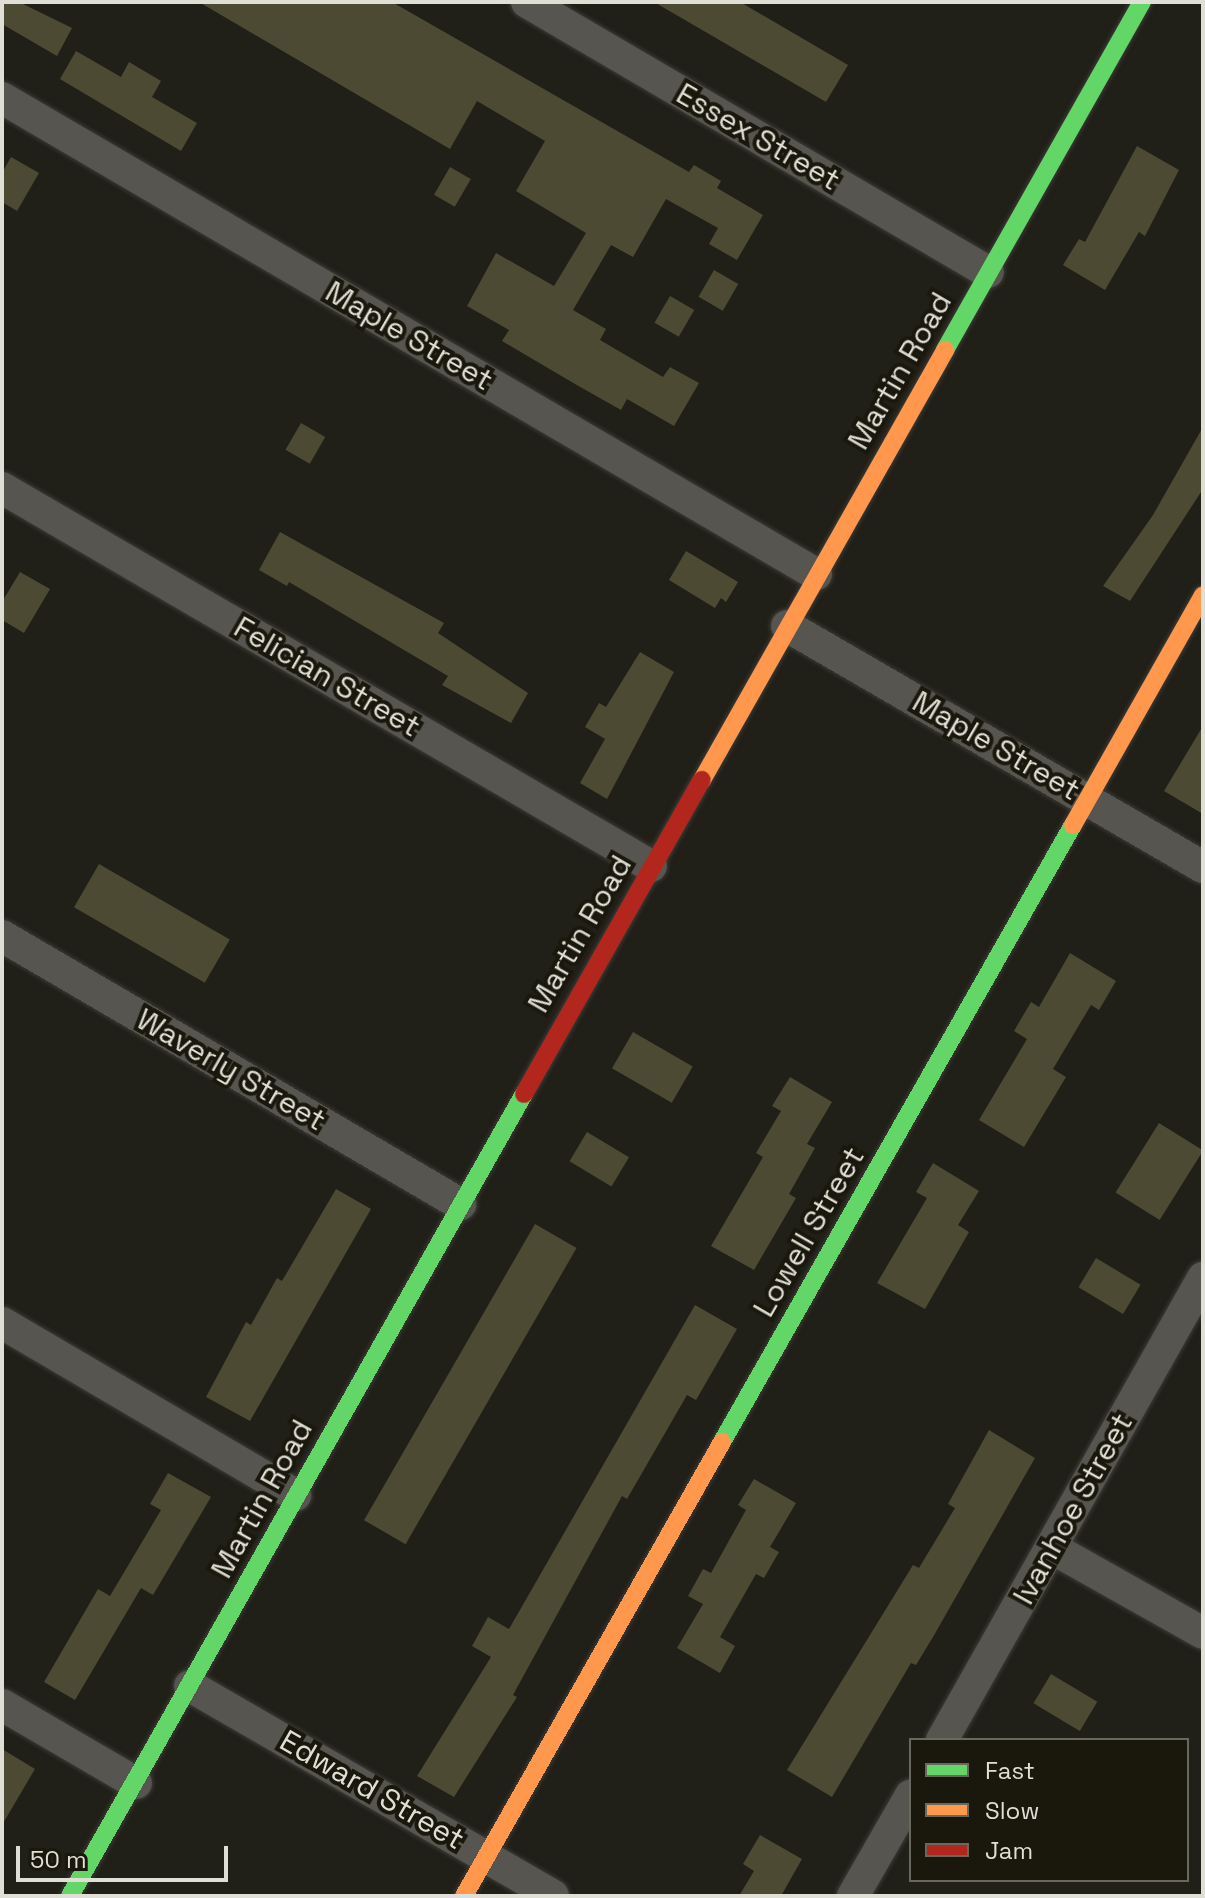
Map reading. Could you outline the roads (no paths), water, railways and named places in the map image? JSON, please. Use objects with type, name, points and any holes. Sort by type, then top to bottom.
[{"type":"street","name":"Essex Street","points":[[527,2],[988,272]]},
{"type":"street","name":"Martin Road","points":[[70,1896],[1142,2]]},
{"type":"street","name":"Maple Street","points":[[2,98],[816,574]]},
{"type":"street","name":"Felician Street","points":[[2,488],[651,866]]},
{"type":"street","name":"Lowell Street","points":[[464,1896],[1203,595]]},
{"type":"street","name":"Maple Street","points":[[787,626],[1203,867]]},
{"type":"street","name":"Waverly Street","points":[[2,936],[460,1204]]},
{"type":"street","name":"Ivanhoe Street","points":[[943,1738],[1203,1278]]},
{"type":"street","points":[[2,1323],[295,1495]]},
{"type":"street","points":[[1052,1548],[1203,1633]]},
{"type":"street","name":"Edward Street","points":[[190,1686],[553,1896]]},
{"type":"street","points":[[2,1705],[136,1783]]},
{"type":"street","points":[[853,1896],[909,1798]]}]
